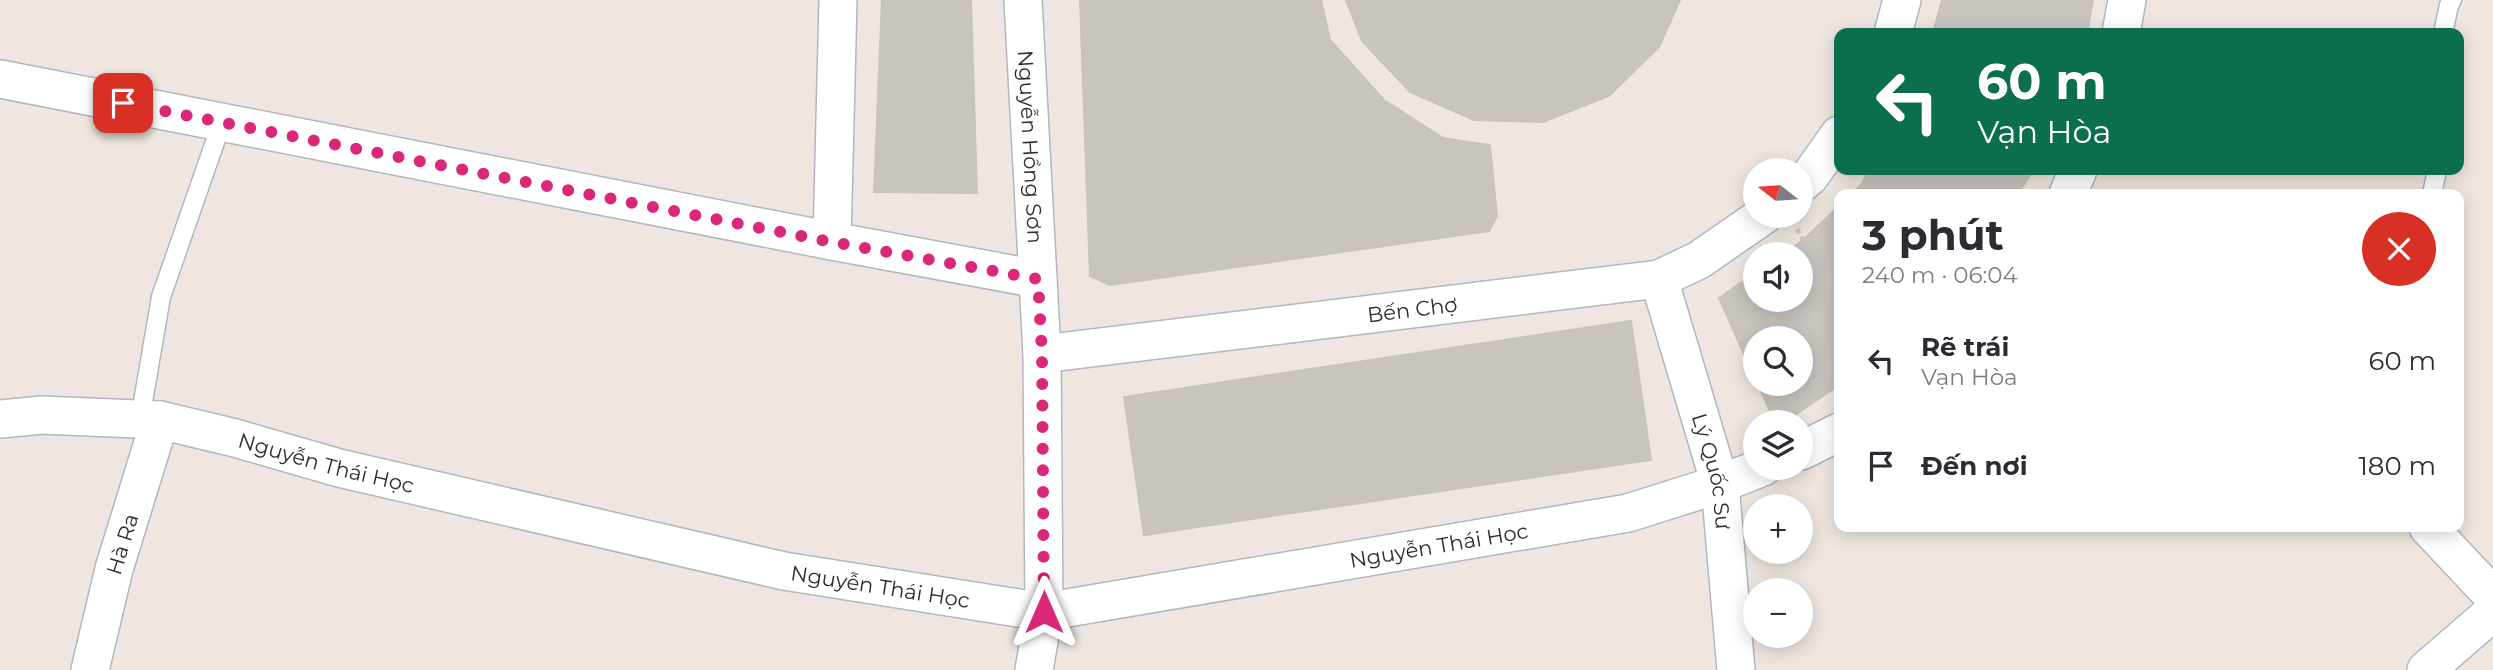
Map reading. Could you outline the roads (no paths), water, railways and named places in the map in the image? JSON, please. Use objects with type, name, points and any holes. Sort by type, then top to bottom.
[{"type":"street","points":[[832,242],[838,0]]},
{"type":"street","name":"Nguyễn Hồng Sơn","points":[[1023,0],[1042,354],[1044,612],[1034,670]]},
{"type":"street","points":[[1894,28],[1902,0]]},
{"type":"street","points":[[2122,28],[2127,0]]},
{"type":"street","points":[[0,79],[832,242],[1038,279]]},
{"type":"street","points":[[1813,172],[1834,142]]},
{"type":"street","name":"Bến Chợ","points":[[1042,354],[1659,279],[1699,260],[1745,228]]},
{"type":"street","name":"Lý Quốc Sư","points":[[1659,279],[1720,484],[1736,670]]},
{"type":"street","name":"Nguyễn Thái Học","points":[[0,419],[42,415],[150,419],[235,438],[339,468],[785,571],[1044,612],[1628,513],[1743,475]]},
{"type":"street","name":"Hà Ra","points":[[90,670],[150,419]]},
{"type":"street","points":[[1813,445],[1834,434]]},
{"type":"street","points":[[2433,532],[2493,596]]},
{"type":"street","points":[[2426,670],[2493,612]]},
{"type":"lane","points":[[2444,28],[2452,0]]},
{"type":"lane","points":[[150,419],[160,298],[222,122]]}]
